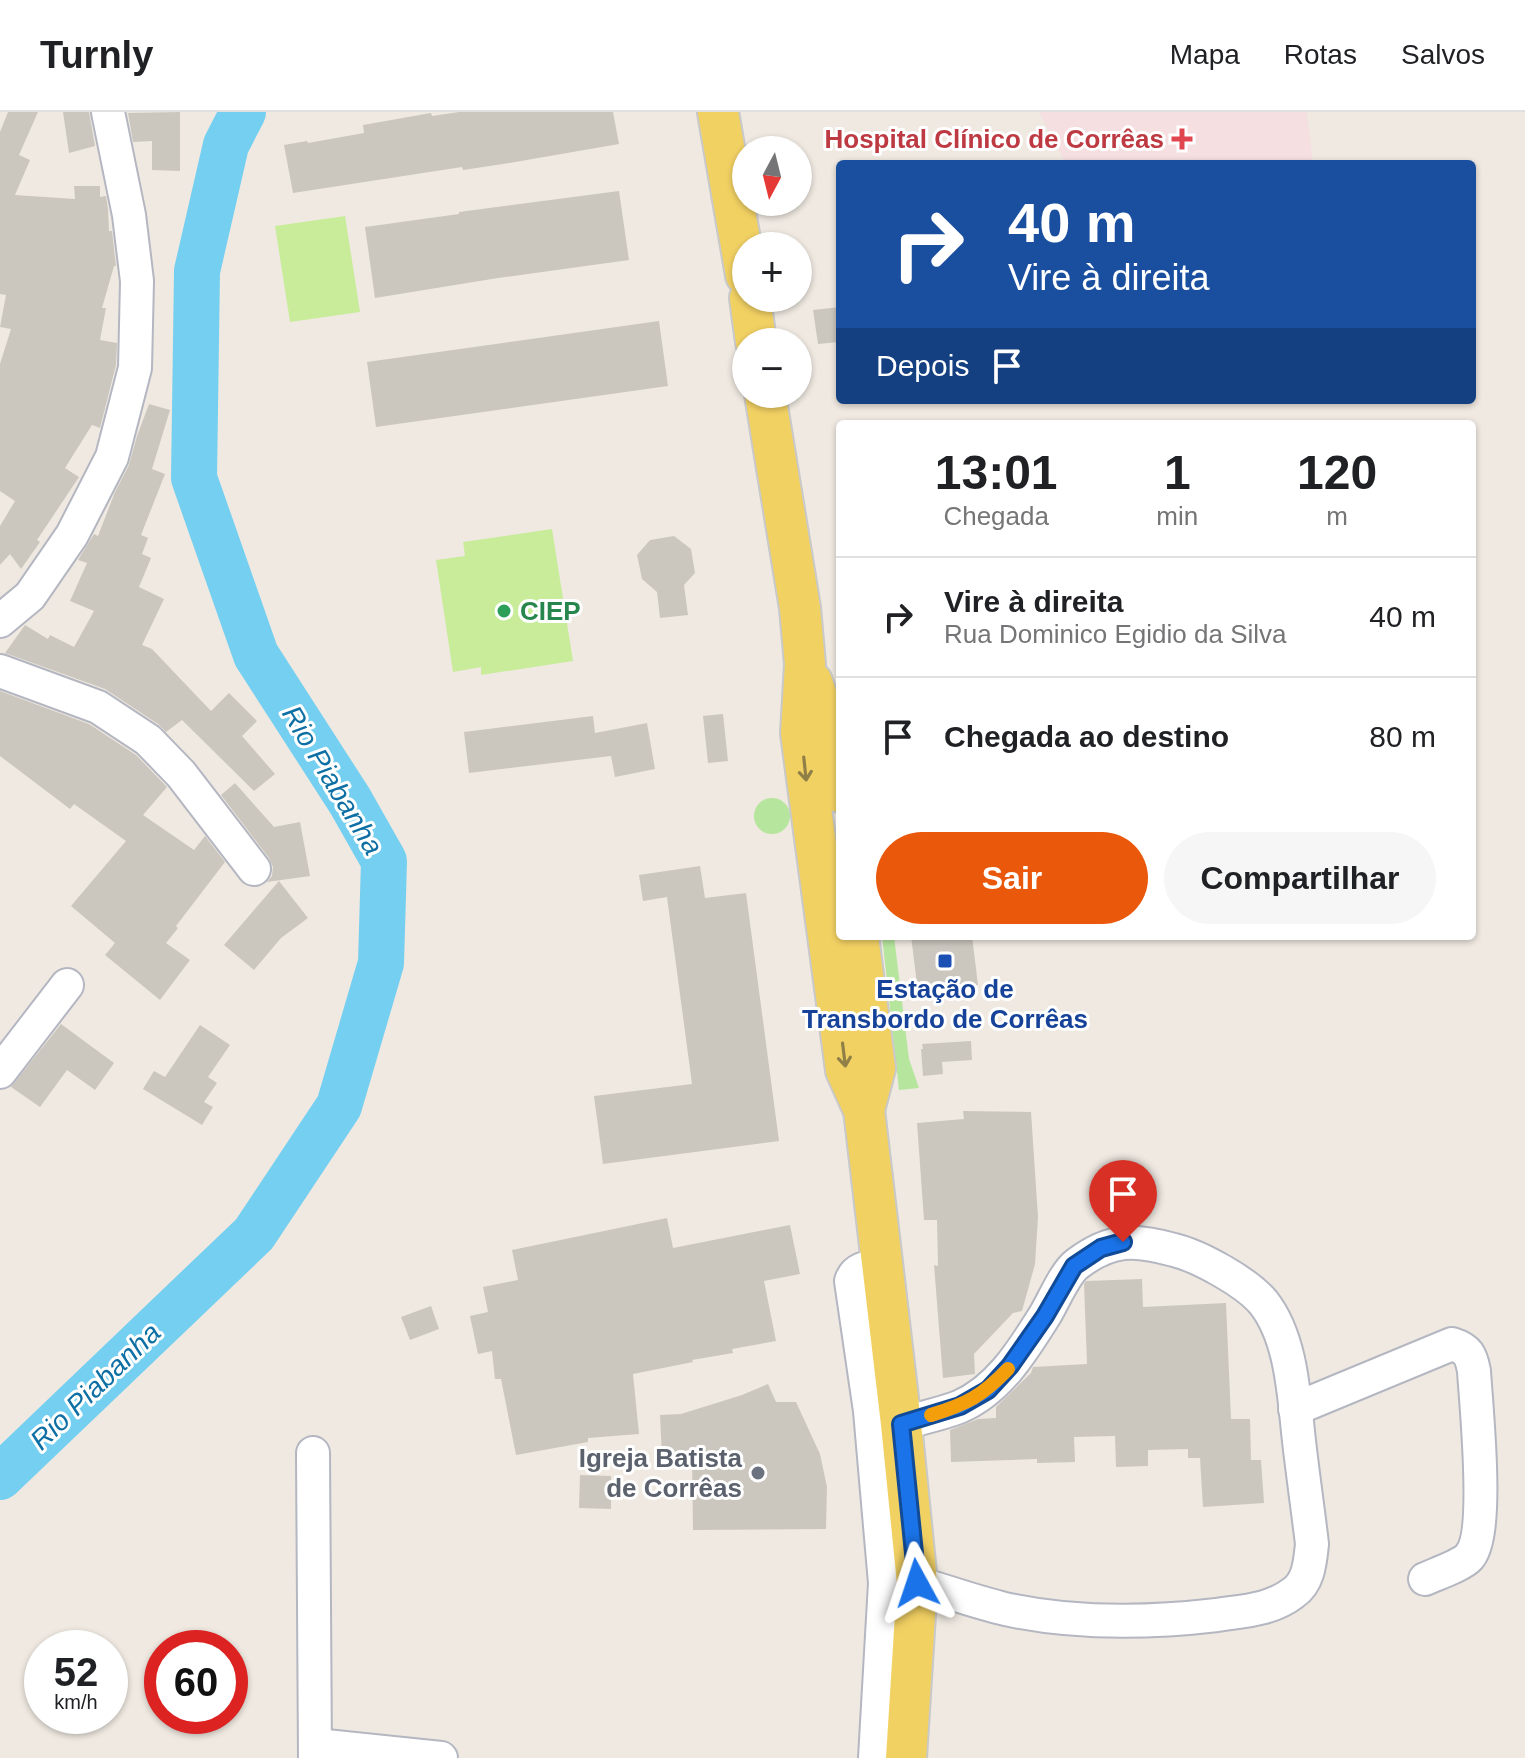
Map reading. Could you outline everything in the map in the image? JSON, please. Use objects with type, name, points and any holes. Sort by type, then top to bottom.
[{"type":"main road","points":[[718,112],[739,232]]},
{"type":"main road","points":[[767,408],[800,608],[805,664],[801,733],[807,784],[846,1070],[864,1110],[901,1424],[917,1583],[906,1758]]},
{"type":"main road","points":[[805,664],[829,731],[836,770]]},
{"type":"main road","points":[[859,940],[875,1068],[864,1110]]},
{"type":"street","points":[[0,621],[30,596],[72,535],[112,457],[135,368],[137,281],[129,215],[108,112]]},
{"type":"street","points":[[0,671],[98,707],[148,740],[181,774],[254,869]]},
{"type":"street","points":[[0,1072],[67,985]]},
{"type":"street","points":[[901,1424],[960,1406],[988,1390],[1010,1366],[1045,1316],[1074,1266],[1101,1248],[1123,1242],[1179,1251],[1210,1264],[1237,1281],[1262,1301],[1280,1331],[1291,1372],[1312,1544],[1310,1570],[1294,1593],[1260,1609],[1186,1619],[1123,1621],[1054,1616],[1005,1609],[917,1583]]},
{"type":"street","points":[[875,1758],[885,1583],[870,1411],[851,1281],[862,1268],[883,1265]]},
{"type":"street","points":[[1295,1409],[1452,1344],[1463,1348],[1471,1358],[1481,1504],[1477,1543],[1468,1558],[1425,1579]]},
{"type":"street","points":[[313,1453],[315,1752],[441,1758]]},
{"type":"shaded area","name":"Hospital Clínico de Corrêas","points":[[1039,112],[1307,112],[1313,160],[1064,160]]},
{"type":"green space","points":[[345,216],[360,312],[290,322],[275,226]]},
{"type":"green space","name":"CIEP","points":[[552,529],[573,661],[481,675],[481,667],[453,672],[436,560],[465,556],[463,542]]},
{"type":"green space","points":[[772,798],[785,803],[790,816],[785,829],[772,834],[759,829],[754,816],[759,803]]},
{"type":"green space","points":[[882,940],[894,940],[909,1059],[919,1088],[899,1090]]},
{"type":"building","points":[[8,112],[38,112],[19,155],[30,160],[15,195],[75,199],[74,186],[100,186],[100,197],[106,196],[116,266],[102,308],[106,308],[100,340],[117,343],[116,365],[100,428],[92,425],[65,468],[79,477],[21,569],[10,554],[0,565],[0,526],[15,501],[0,491],[0,364],[11,329],[0,327],[6,295],[0,294],[0,132]]},
{"type":"building","points":[[63,112],[89,112],[95,146],[69,153]]},
{"type":"building","points":[[180,112],[180,171],[152,170],[152,141],[133,142],[128,113]]},
{"type":"building","points":[[459,112],[613,112],[619,144],[503,164],[463,170],[462,167],[293,193],[284,145],[364,133],[363,125],[431,113],[432,116]]},
{"type":"building","points":[[619,191],[629,260],[375,298],[365,227]]},
{"type":"building","points":[[836,307],[836,342],[818,344],[813,310]]},
{"type":"building","points":[[659,321],[668,386],[376,427],[367,362]]},
{"type":"building","points":[[149,404],[170,410],[152,469],[165,474],[141,535],[148,538],[142,554],[151,558],[139,587],[164,599],[142,645],[152,649],[211,711],[229,693],[257,721],[242,736],[275,774],[254,791],[182,720],[166,732],[105,689],[5,653],[25,625],[48,639],[50,635],[74,647],[94,611],[70,601],[87,563],[78,560],[94,534],[98,536],[129,465]]},
{"type":"building","points":[[674,536],[691,549],[695,573],[684,585],[688,615],[660,618],[657,592],[642,579],[637,555],[650,540]]},
{"type":"building","points":[[0,691],[89,724],[136,755],[167,787],[143,815],[194,850],[205,836],[225,862],[166,943],[190,960],[160,1000],[105,955],[115,943],[71,906],[126,841],[74,804],[70,809],[0,756]]},
{"type":"building","points":[[723,714],[728,761],[708,763],[703,716]]},
{"type":"building","points":[[593,716],[595,733],[647,723],[655,769],[615,777],[611,756],[469,773],[464,732]]},
{"type":"building","points":[[235,783],[274,827],[300,822],[310,876],[267,882],[272,876],[273,867],[269,858],[221,795]]},
{"type":"building","points":[[700,866],[705,898],[746,893],[779,1141],[603,1164],[594,1096],[692,1084],[667,897],[643,901],[639,875]]},
{"type":"building","points":[[279,881],[308,918],[281,938],[254,970],[224,945]]},
{"type":"building","name":"Estação de Transbordo de Corrêas","points":[[912,940],[972,940],[978,985],[918,992]]},
{"type":"building","points":[[61,1024],[114,1063],[95,1090],[67,1070],[40,1107],[11,1087]]},
{"type":"building","points":[[200,1025],[230,1045],[208,1077],[217,1083],[204,1102],[213,1107],[202,1125],[143,1089],[154,1071],[165,1077]]},
{"type":"building","points":[[971,1041],[972,1060],[942,1062],[943,1074],[923,1076],[922,1044]]},
{"type":"building","points":[[963,1111],[1031,1112],[1038,1217],[1035,1264],[1022,1311],[1013,1313],[974,1354],[975,1374],[943,1378],[934,1265],[938,1266],[937,1220],[924,1220],[917,1123],[964,1119]]},
{"type":"building","points":[[667,1218],[673,1248],[790,1225],[800,1274],[764,1281],[776,1341],[633,1374],[639,1434],[588,1438],[588,1442],[516,1455],[501,1379],[495,1379],[492,1351],[478,1354],[470,1316],[488,1312],[483,1287],[518,1280],[512,1250]]},
{"type":"building","points":[[1142,1279],[1143,1307],[1226,1303],[1231,1419],[1250,1419],[1251,1460],[1261,1460],[1264,1503],[1203,1507],[1200,1458],[1188,1458],[1188,1449],[1148,1450],[1148,1466],[1116,1467],[1115,1436],[1074,1437],[1075,1462],[1037,1463],[1037,1459],[951,1462],[950,1430],[978,1419],[996,1418],[996,1407],[1031,1373],[1033,1367],[1087,1364],[1086,1281]]},
{"type":"building","points":[[431,1306],[439,1329],[410,1340],[401,1317]]},
{"type":"building","name":"Igreja Batista de Corrêas","points":[[768,1384],[776,1402],[796,1402],[820,1454],[827,1487],[826,1529],[693,1530],[692,1456],[662,1457],[660,1415],[681,1414]]},
{"type":"building","points":[[580,1475],[611,1476],[611,1509],[579,1508]]},
{"type":"waterway","name":"Rio Piabanha","points":[[0,1477],[254,1234],[339,1106],[381,963],[384,861],[350,801],[256,655],[194,478],[197,271],[226,145],[243,112]]},
{"type":"slow traffic","points":[[931,1415],[960,1406],[988,1390],[1008,1369]]},
{"type":"place","name":"Hospital Clínico de Corrêas","points":[[1182,139]]},
{"type":"place","name":"CIEP","points":[[504,611]]},
{"type":"place","name":"Estação de Transbordo de Corrêas","points":[[945,961]]},
{"type":"place","name":"Igreja Batista de Corrêas","points":[[758,1473]]},
{"type":"route","points":[[917,1583],[901,1424],[960,1406],[988,1390],[1010,1366],[1045,1316],[1074,1266],[1101,1248],[1123,1242]]}]
